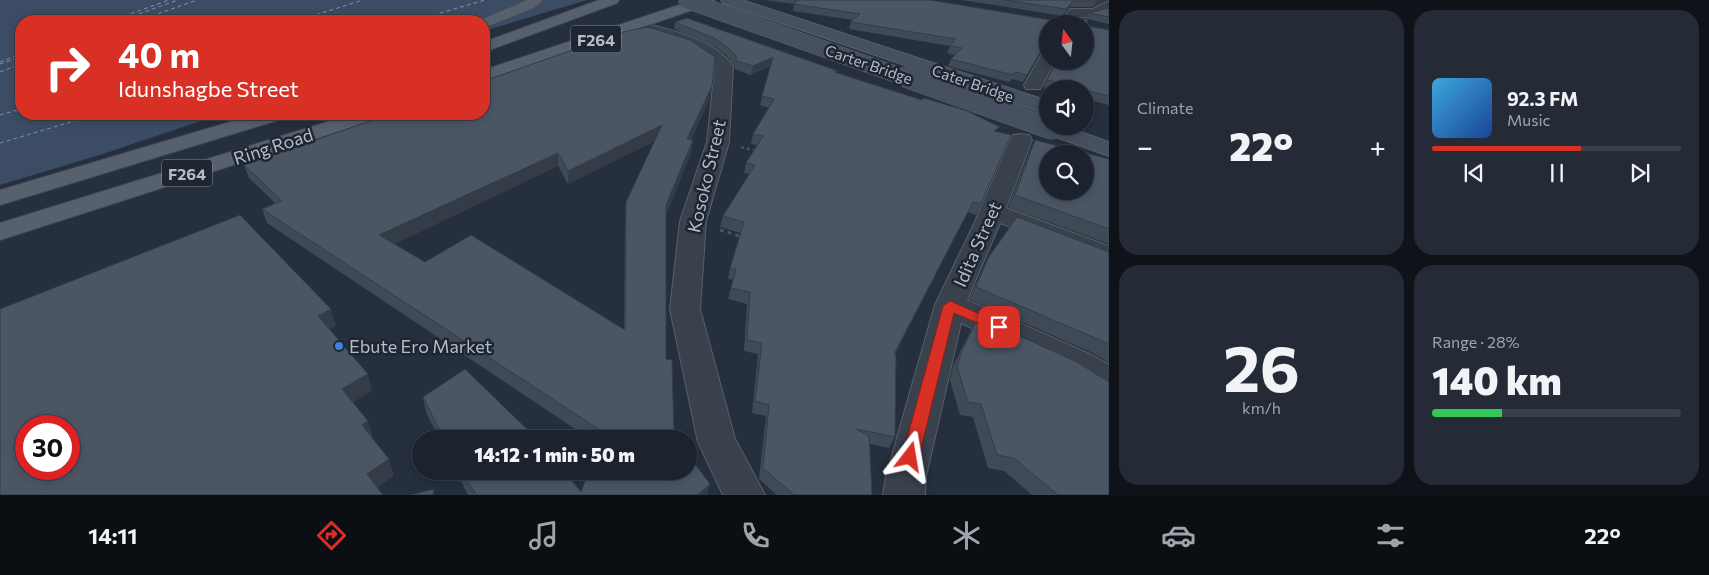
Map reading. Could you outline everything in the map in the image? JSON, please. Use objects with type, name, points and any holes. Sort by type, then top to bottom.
[{"type":"main road","points":[[490,21],[529,5],[536,0]]},
{"type":"main road","name":"F264","points":[[490,45],[612,0]]},
{"type":"main road","name":"Carter Bridge","points":[[686,0],[1109,149]]},
{"type":"main road","name":"F264","points":[[490,74],[708,0]]},
{"type":"main road","name":"Cater Bridge","points":[[728,0],[1039,105]]},
{"type":"main road","points":[[180,143],[232,120]]},
{"type":"main road","name":"Ring Road","points":[[0,198],[258,120]]},
{"type":"main road","name":"Ring Road","points":[[0,232],[354,120]]},
{"type":"main road","points":[[1094,124],[1109,129]]},
{"type":"street","points":[[1073,15],[1075,12],[1092,14],[1100,12],[1109,5]]},
{"type":"street","name":"Kosoko Street","points":[[635,26],[713,54],[724,66],[718,142],[694,221],[685,309],[717,442],[744,495]]},
{"type":"street","points":[[1033,85],[1041,70]]},
{"type":"street","name":"Idita Street","points":[[904,495],[906,476],[950,306],[1021,140]]},
{"type":"street","points":[[992,211],[1109,256]]},
{"type":"street","points":[[950,306],[1080,364],[1109,382]]},
{"type":"path","points":[[718,142],[764,153]]},
{"type":"path","points":[[694,221],[747,238]]},
{"type":"water","points":[[0,0],[587,0],[490,29],[490,15],[15,15],[15,120],[203,120],[103,154],[0,185]]},
{"type":"building","points":[[797,0],[930,0],[1039,18],[1039,55],[1027,75],[1015,72],[1013,75],[951,59],[962,48],[950,46],[956,39],[851,22],[860,14],[794,4]]},
{"type":"building","points":[[1005,0],[1098,0],[1073,1],[1066,9]]},
{"type":"building","points":[[1109,8],[1109,17],[1089,13]]},
{"type":"building","points":[[687,18],[838,71],[834,72],[922,100],[924,98],[967,111],[1000,127],[994,131],[1011,135],[981,204],[973,202],[894,354],[896,355],[895,437],[856,429],[869,436],[872,495],[794,495],[763,468],[769,405],[755,401],[762,343],[747,340],[750,292],[731,288],[736,269],[730,268],[744,222],[723,216],[755,165],[746,163],[763,136],[753,134],[774,99],[762,96],[773,57],[753,66],[736,61],[736,56],[716,39],[675,22]]},
{"type":"building","points":[[648,27],[690,40],[715,57],[712,86],[687,139],[693,140],[666,205],[666,359],[672,360],[674,430],[600,430],[262,209],[282,201],[244,165],[373,120],[490,120],[490,79],[627,31]],"holes":[[[662,125],[626,202],[625,330],[471,235],[425,262],[379,235],[558,153],[568,171]]]},
{"type":"building","points":[[1094,27],[1109,30],[1109,96],[1094,92],[1094,80],[1047,80],[1052,70],[1094,70]]},
{"type":"building","points":[[1035,140],[1054,145],[1039,145],[1039,200],[1094,200],[1094,155],[1109,159],[1109,229],[1015,195]]},
{"type":"building","points":[[240,215],[331,309],[318,316],[368,374],[342,389],[368,421],[362,425],[389,459],[367,474],[383,495],[0,495],[0,309]]},
{"type":"building","points":[[1017,217],[1109,252],[1109,344],[976,287],[988,258]]},
{"type":"building","points":[[978,317],[1077,362],[1109,382],[1109,495],[1058,495],[1014,458],[997,455],[981,404],[968,402],[957,367],[961,353]]},
{"type":"building","points":[[465,369],[528,430],[440,430],[423,397]]},
{"type":"building","points":[[697,467],[710,484],[698,495],[477,495],[466,480],[571,480],[581,492],[586,480],[697,480]]},
{"type":"building","points":[[434,489],[433,495],[411,495],[414,494]]},
{"type":"ferry route","points":[[128,15],[169,0]]},
{"type":"ferry route","points":[[136,15],[178,0]]},
{"type":"ferry route","points":[[155,15],[197,0]]},
{"type":"ferry route","points":[[315,15],[363,0]]},
{"type":"ferry route","points":[[434,15],[485,0]]},
{"type":"ferry route","points":[[0,62],[15,56]]},
{"type":"ferry route","points":[[0,64],[15,59]]},
{"type":"ferry route","points":[[0,72],[15,66]]},
{"type":"ferry route","points":[[0,115],[15,111]]},
{"type":"ferry route","points":[[0,143],[78,120]]},
{"type":"place","name":"Ebute Ero Market","points":[[339,346]]},
{"type":"route","points":[[910,457],[950,306],[999,327]]}]
